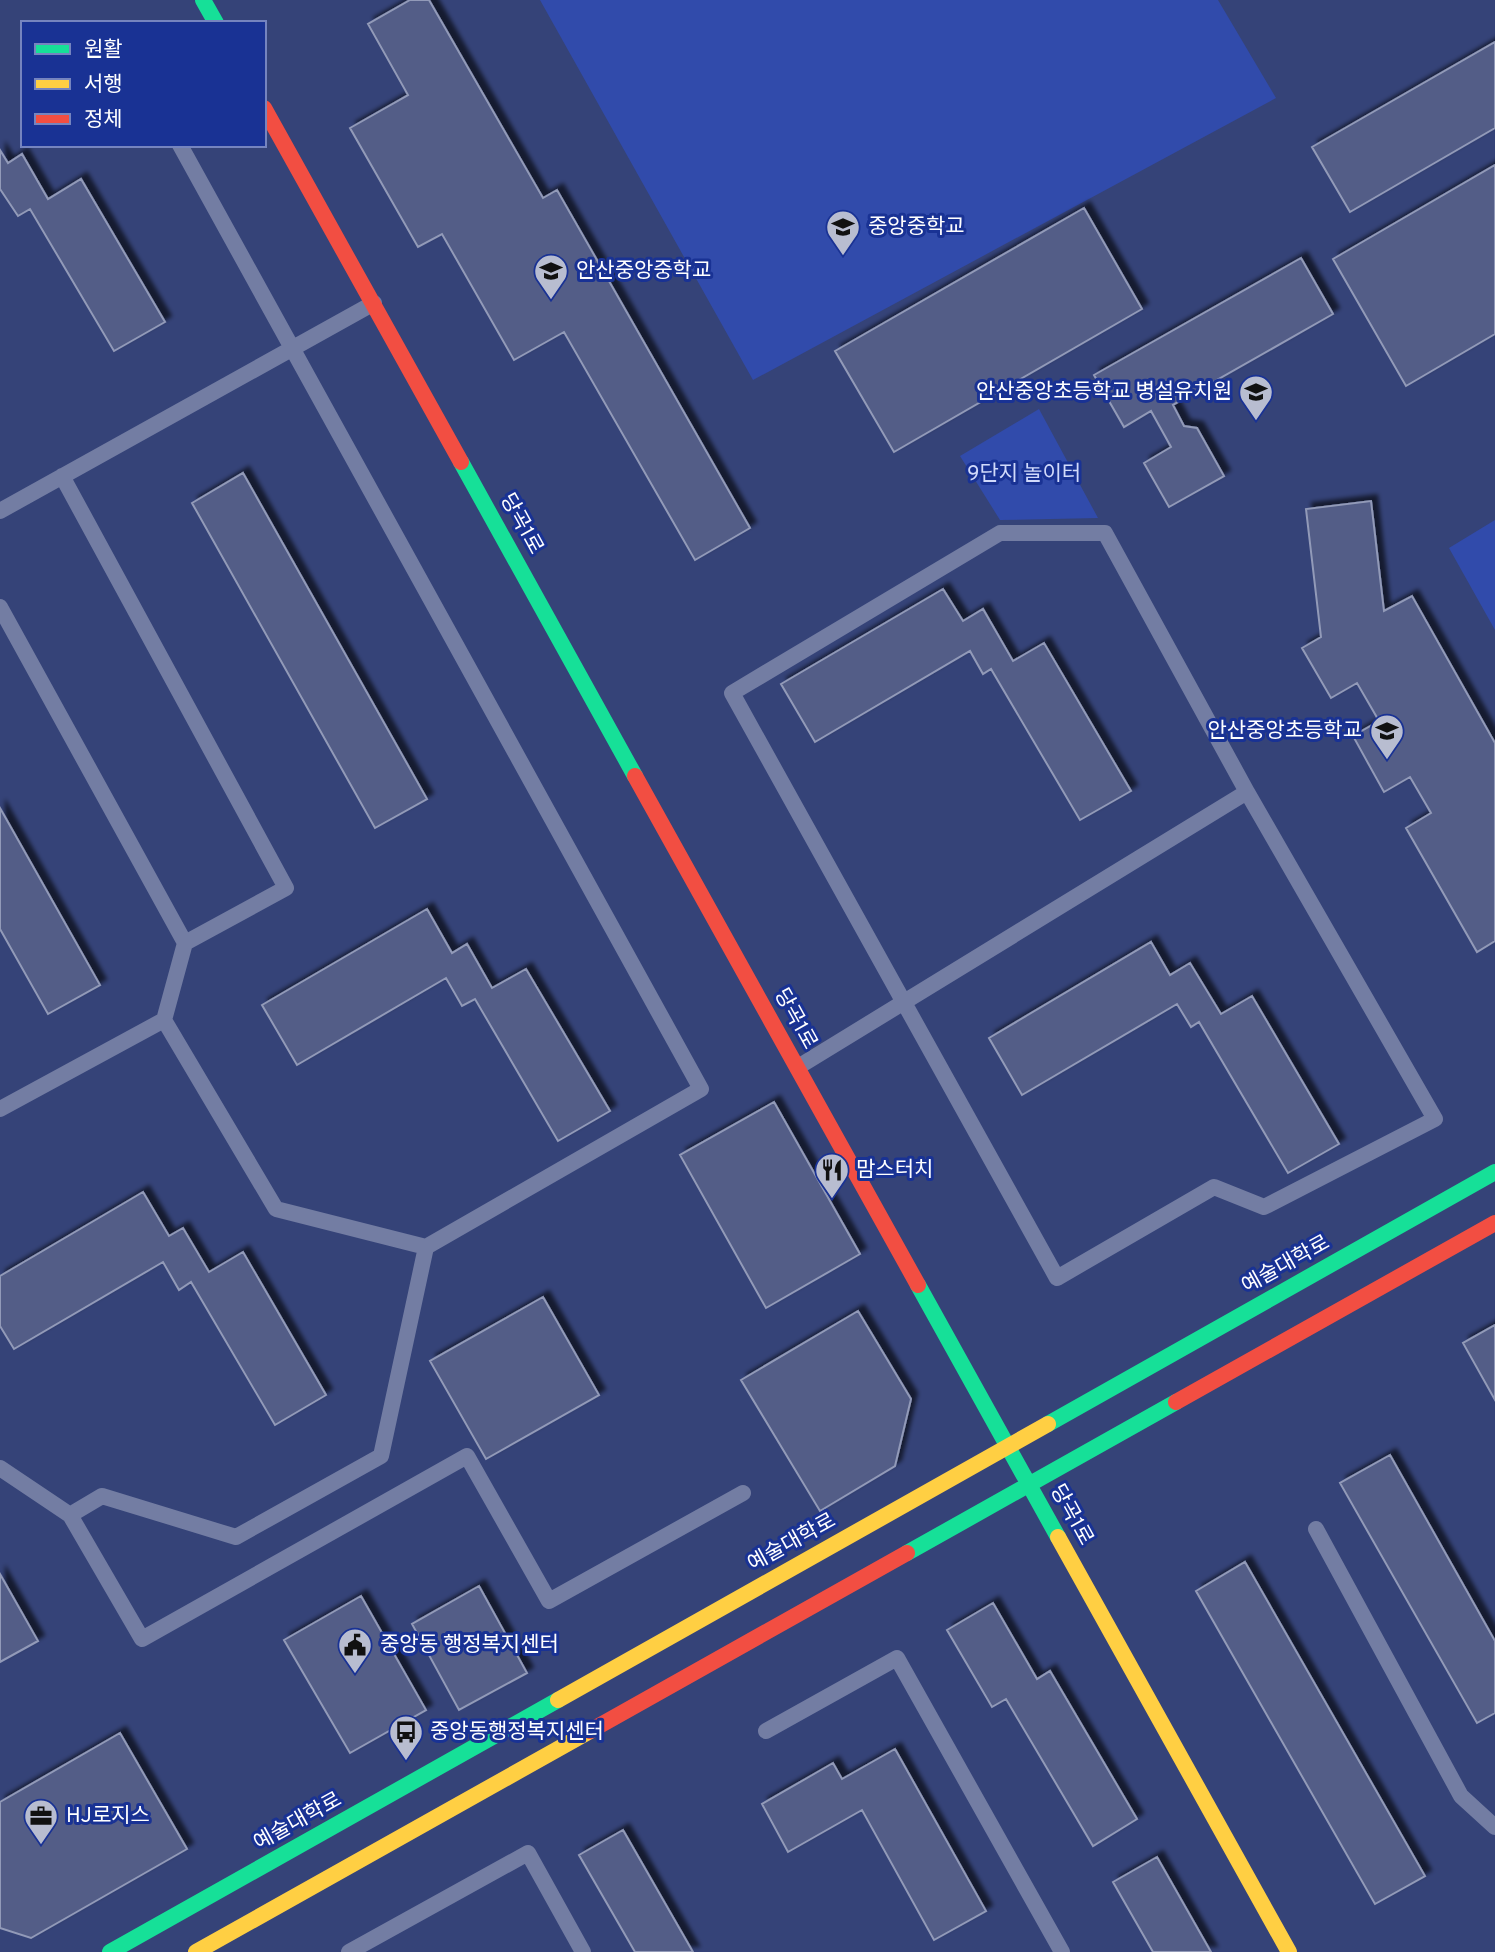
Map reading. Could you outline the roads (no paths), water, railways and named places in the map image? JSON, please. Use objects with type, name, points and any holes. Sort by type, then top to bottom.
[{"type":"street","points":[[204,0],[215,21]]},
{"type":"street","name":"당곡1로","points":[[266,112],[1289,1952]]},
{"type":"street","name":"예술대학로","points":[[110,1952],[1495,1172]]},
{"type":"street","points":[[196,1952],[1495,1223]]},
{"type":"lane","points":[[0,607],[185,943],[164,1020],[276,1209],[426,1247],[701,1089],[181,147]]},
{"type":"lane","points":[[0,511],[374,303]]},
{"type":"lane","points":[[62,476],[286,887],[185,943]]},
{"type":"lane","points":[[1000,533],[1105,533],[1247,792],[1435,1119],[1264,1207],[1214,1187],[1057,1278],[732,693],[1000,533]]},
{"type":"lane","points":[[798,1068],[1247,792]]},
{"type":"lane","points":[[0,1109],[164,1020]]},
{"type":"lane","points":[[70,1515],[103,1496],[236,1537],[381,1456],[426,1247]]},
{"type":"lane","points":[[0,1468],[70,1515],[142,1639],[467,1456],[549,1601],[743,1493]]},
{"type":"lane","points":[[1316,1530],[1461,1796],[1495,1827]]},
{"type":"lane","points":[[766,1731],[897,1658],[1062,1952]]},
{"type":"lane","points":[[349,1952],[528,1853],[583,1952]]},
{"type":"place","name":"중앙중학교","points":[[843,257]]},
{"type":"place","name":"안산중앙중학교","points":[[551,301]]},
{"type":"place","name":"안산중앙초등학교 병설유치원","points":[[1256,422]]},
{"type":"place","name":"안산중앙초등학교","points":[[1387,761]]},
{"type":"place","name":"맘스터치","points":[[832,1200]]},
{"type":"place","name":"중앙동 행정복지센터","points":[[355,1675]]},
{"type":"place","name":"중앙동행정복지센터","points":[[406,1762]]},
{"type":"place","name":"HJ로지스","points":[[41,1846]]},
{"type":"park label","name":"9단지 놀이터","points":[[1024,474]]}]
